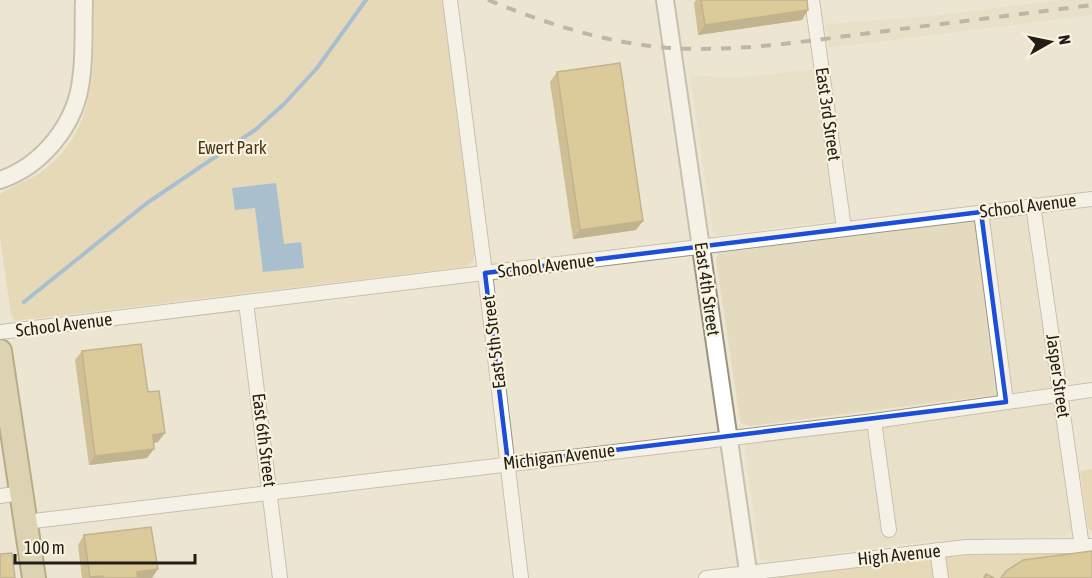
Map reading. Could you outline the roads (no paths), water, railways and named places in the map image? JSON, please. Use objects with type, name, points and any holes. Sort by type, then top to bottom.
[{"type":"main road","points":[[0,351],[10,494],[25,522],[34,578]]},
{"type":"street","points":[[0,180],[16,175],[37,161],[55,141],[70,117],[81,81],[84,0]]},
{"type":"street","name":"East 5th Street","points":[[450,0],[486,273],[521,578]]},
{"type":"street","name":"East 4th Street","points":[[665,0],[749,575]]},
{"type":"street","name":"East 3rd Street","points":[[812,0],[844,228]]},
{"type":"street","name":"School Avenue","points":[[0,332],[1092,199]]},
{"type":"street","name":"Jasper Street","points":[[1033,205],[1060,394],[1087,546]]},
{"type":"street","points":[[981,212],[1006,402]]},
{"type":"street","name":"East 6th Street","points":[[246,302],[280,578]]},
{"type":"street","name":"Michigan Avenue","points":[[25,522],[729,436],[874,421],[1092,390]]},
{"type":"street","points":[[874,421],[889,530]]},
{"type":"street","name":"High Avenue","points":[[706,578],[749,575],[937,550],[1087,546]]},
{"type":"street","points":[[937,550],[941,578]]},
{"type":"water","points":[[276,183],[284,244],[301,242],[304,268],[263,272],[255,208],[235,210],[232,188]]},
{"type":"waterway","points":[[24,302],[147,203],[255,130],[284,104],[317,68],[366,0]]},
{"type":"railway","points":[[488,0],[578,32],[648,46],[696,49],[791,43],[1092,5]]},
{"type":"park label","name":"Ewert Park","points":[[232,148]]}]
